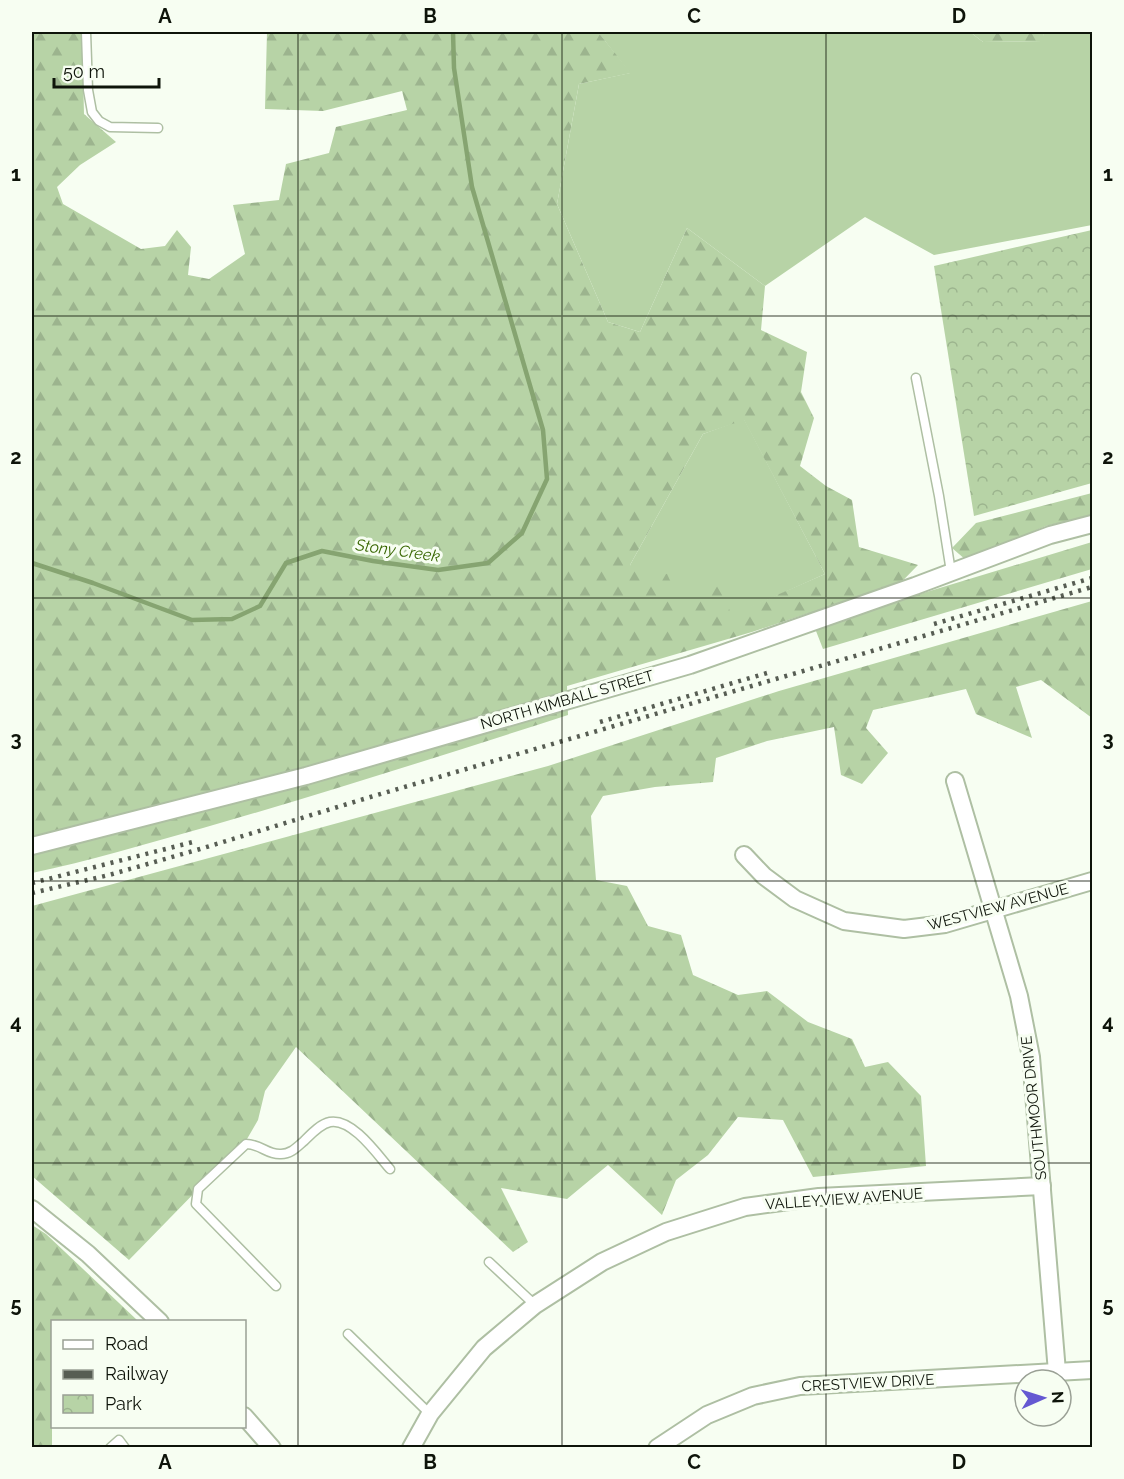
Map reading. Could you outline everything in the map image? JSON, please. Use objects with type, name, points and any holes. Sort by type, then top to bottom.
[{"type":"street","name":"NORTH KIMBALL STREET","points":[[32,846],[306,777],[690,665],[951,573],[1050,535],[1092,524]]},
{"type":"street","name":"SOUTHMOOR DRIVE","points":[[955,781],[1019,996],[1031,1057],[1057,1368]]},
{"type":"street","name":"WESTVIEW AVENUE","points":[[744,855],[764,876],[795,899],[844,921],[904,929],[945,924],[1092,881]]},
{"type":"street","name":"VALLEYVIEW AVENUE","points":[[411,1448],[430,1414],[484,1348],[535,1305],[603,1262],[666,1232],[746,1207],[819,1197],[1042,1186]]},
{"type":"street","points":[[32,1209],[88,1254],[158,1320]]},
{"type":"street","name":"CRESTVIEW DRIVE","points":[[1073,1371],[1092,1370]]},
{"type":"street","name":"CRESTVIEW DRIVE","points":[[657,1448],[707,1415],[753,1396],[800,1386],[1013,1374]]},
{"type":"street","points":[[246,1418],[272,1448]]},
{"type":"lane","points":[[86,32],[88,90],[92,112],[99,121],[110,127],[158,128]]},
{"type":"lane","points":[[916,378],[951,573]]},
{"type":"lane","points":[[276,1286],[196,1204],[198,1189],[246,1144],[256,1144],[268,1152],[280,1154],[291,1152],[316,1130],[330,1122],[344,1123],[361,1136],[390,1169]]},
{"type":"lane","points":[[489,1262],[535,1305]]},
{"type":"lane","points":[[348,1334],[430,1414]]},
{"type":"lane","points":[[110,1448],[119,1440],[125,1448]]},
{"type":"green space","points":[[32,32],[82,32],[84,114],[116,142],[80,165],[57,187],[63,204],[141,249],[165,246],[177,230],[191,247],[188,275],[209,279],[245,254],[233,205],[279,200],[286,164],[329,153],[336,127],[407,110],[402,91],[323,111],[265,109],[267,32],[598,32],[631,73],[579,84],[557,204],[608,322],[640,332],[687,228],[765,286],[761,330],[807,352],[801,392],[814,418],[800,466],[826,486],[852,500],[859,547],[918,565],[877,607],[1092,542],[1092,569],[823,649],[809,613],[567,686],[568,715],[249,815],[118,852],[32,873]],"holes":[[[744,420],[825,574],[731,615],[721,583],[685,612],[667,574],[630,565],[703,434]]]},
{"type":"green space","points":[[598,32],[970,32],[983,42],[1042,41],[1044,32],[1092,32],[1092,225],[934,255],[865,217],[765,286],[687,228],[640,332],[608,322],[557,204],[579,84],[630,73]]},
{"type":"green space","points":[[970,32],[1044,32],[1043,41],[983,42]]},
{"type":"green space","points":[[1092,230],[1092,483],[974,516],[934,266]]},
{"type":"green space","points":[[744,419],[825,574],[731,616],[685,613],[630,565],[703,434]]},
{"type":"green space","points":[[1092,493],[1092,515],[1046,526],[966,560],[952,548],[976,523]]},
{"type":"green space","points":[[1092,601],[1092,718],[1041,680],[1016,687],[1032,738],[976,714],[966,689],[873,710],[866,728],[888,753],[862,784],[841,775],[834,727],[767,741],[716,758],[713,782],[655,787],[603,796],[591,816],[596,880],[627,886],[648,926],[681,935],[693,975],[738,995],[767,991],[808,1022],[852,1039],[865,1067],[888,1062],[921,1096],[926,1166],[813,1177],[783,1120],[738,1117],[708,1155],[676,1180],[662,1215],[608,1165],[567,1199],[501,1188],[528,1242],[513,1252],[296,1047],[265,1091],[258,1120],[247,1139],[129,1260],[32,1176],[32,906],[548,766],[779,691]]},
{"type":"green space","points":[[32,1225],[46,1234],[137,1320],[51,1320],[52,1447],[32,1447]]},
{"type":"waterway","name":"Stony Creek","points":[[32,563],[192,620],[232,619],[260,606],[286,563],[322,551],[438,570],[488,563],[522,533],[547,479],[543,430],[472,187],[454,68],[453,32]]},
{"type":"railway","points":[[934,624],[1092,578]]},
{"type":"railway","points":[[32,893],[109,875],[200,849],[377,795],[1092,587]]},
{"type":"railway","points":[[600,722],[767,673]]},
{"type":"railway","points":[[32,883],[197,841]]}]
